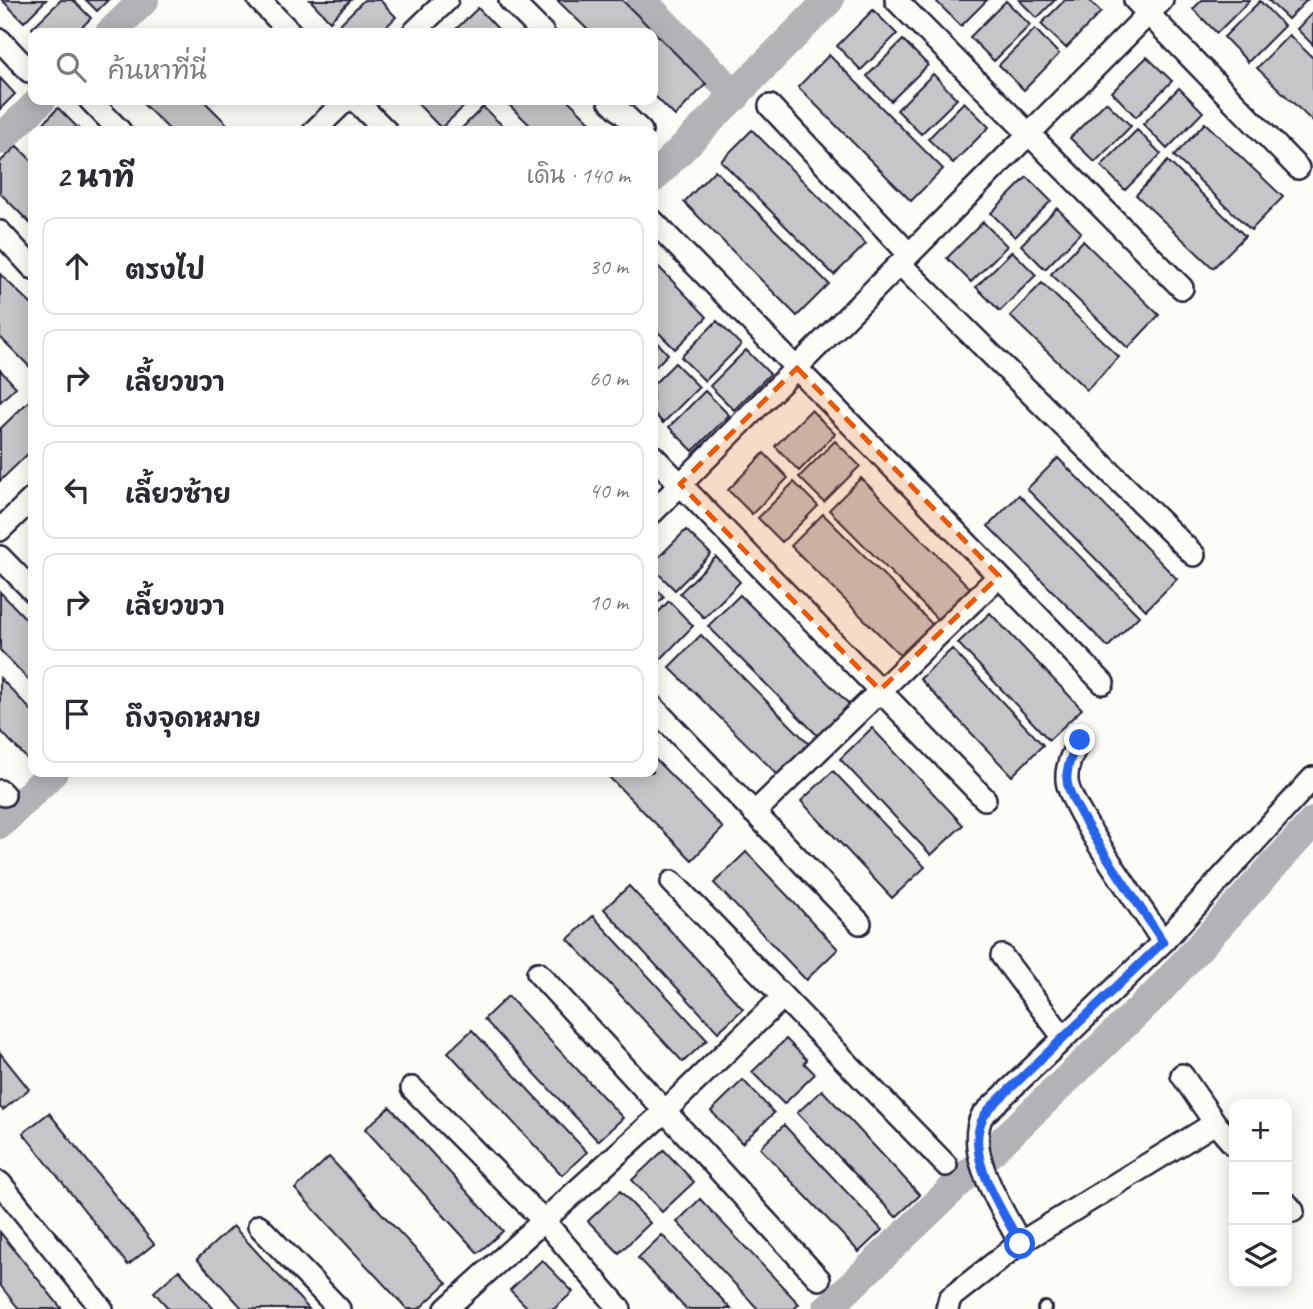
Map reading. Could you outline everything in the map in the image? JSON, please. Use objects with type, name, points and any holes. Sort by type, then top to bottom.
[{"type":"street","points":[[259,0],[286,28]]},
{"type":"street","points":[[418,28],[447,0]]},
{"type":"street","points":[[510,0],[538,28]]},
{"type":"street","points":[[897,0],[1182,288]]},
{"type":"street","points":[[658,507],[1029,134],[1148,5],[1298,168]]},
{"type":"street","points":[[0,40],[28,70]]},
{"type":"street","points":[[95,105],[115,126]]},
{"type":"street","points":[[319,126],[341,105]]},
{"type":"street","points":[[360,105],[381,126]]},
{"type":"street","points":[[614,105],[636,126]]},
{"type":"street","points":[[770,106],[904,259],[1194,555]]},
{"type":"street","points":[[658,226],[1103,683]]},
{"type":"street","points":[[0,232],[28,263]]},
{"type":"street","points":[[658,461],[985,799]]},
{"type":"street","points":[[0,530],[28,503]]},
{"type":"street","points":[[0,557],[28,586]]},
{"type":"street","points":[[754,813],[999,576]]},
{"type":"street","points":[[658,712],[860,923]]},
{"type":"street","points":[[1080,740],[1070,760],[1066,783],[1096,838],[1163,942]]},
{"type":"street","points":[[1020,1244],[986,1177],[976,1137],[982,1116],[1163,942],[1313,778]]},
{"type":"street","points":[[672,882],[946,1166]]},
{"type":"street","points":[[1002,956],[1064,1038]]},
{"type":"street","points":[[538,973],[819,1279]]},
{"type":"street","points":[[446,1309],[665,1111],[783,997]]},
{"type":"street","points":[[1181,1075],[1229,1139]]},
{"type":"street","points":[[412,1088],[544,1221],[620,1309]]},
{"type":"street","points":[[947,1309],[950,1298],[1020,1244],[1215,1124]]},
{"type":"street","points":[[0,1183],[102,1309]]},
{"type":"street","points":[[260,1226],[339,1309]]},
{"type":"highlighted area","points":[[797,368],[999,576],[880,690],[680,484]]},
{"type":"building","points":[[2,0],[46,0],[24,22]]},
{"type":"building","points":[[61,0],[73,0],[91,18],[81,28],[32,28]]},
{"type":"building","points":[[86,0],[108,0],[97,11]]},
{"type":"building","points":[[310,0],[351,0],[330,21]]},
{"type":"building","points":[[364,0],[380,0],[396,17],[385,28],[337,27]]},
{"type":"building","points":[[557,0],[622,0],[650,28],[586,28]]},
{"type":"building","points":[[987,0],[961,26],[937,2]]},
{"type":"building","points":[[1019,0],[1055,0],[1037,18]]},
{"type":"building","points":[[1065,0],[1089,0],[1101,12],[1066,48],[1041,24]]},
{"type":"building","points":[[1202,0],[1250,0],[1217,33],[1193,9]]},
{"type":"building","points":[[1268,0],[1307,0],[1288,19]]},
{"type":"building","points":[[1006,1],[1030,25],[994,61],[970,37]]},
{"type":"building","points":[[1260,1],[1284,26],[1248,62],[1224,37]]},
{"type":"building","points":[[478,8],[497,28],[457,28]]},
{"type":"building","points":[[873,10],[897,34],[861,70],[837,46]]},
{"type":"building","points":[[1313,12],[1313,45],[1297,29]]},
{"type":"building","points":[[1035,29],[1059,54],[1024,90],[999,65]]},
{"type":"building","points":[[1289,35],[1313,58],[1313,122],[1257,68]]},
{"type":"building","points":[[658,36],[706,84],[675,116],[658,99]]},
{"type":"building","points":[[903,40],[928,65],[891,101],[867,76]]},
{"type":"building","points":[[829,55],[943,169],[911,201],[798,87]]},
{"type":"building","points":[[1147,57],[1172,81],[1136,117],[1112,92]]},
{"type":"building","points":[[933,74],[957,99],[921,134],[897,110]]},
{"type":"building","points":[[0,78],[15,94],[0,109]]},
{"type":"building","points":[[1179,88],[1203,112],[1167,149],[1143,124]]},
{"type":"building","points":[[964,102],[989,127],[953,163],[928,139]]},
{"type":"building","points":[[1106,102],[1131,126],[1095,162],[1070,138]]},
{"type":"building","points":[[144,105],[208,105],[229,126],[166,126]]},
{"type":"building","points":[[419,105],[466,105],[443,126],[439,126]]},
{"type":"building","points":[[509,105],[573,105],[594,126],[531,126]]},
{"type":"building","points":[[483,107],[503,126],[464,126]]},
{"type":"building","points":[[58,108],[76,126],[41,126]]},
{"type":"building","points":[[1205,123],[1283,197],[1251,230],[1174,156]]},
{"type":"building","points":[[752,130],[866,244],[834,275],[721,161]]},
{"type":"building","points":[[1137,130],[1161,154],[1125,190],[1101,166]]},
{"type":"building","points":[[17,146],[28,157],[28,221],[0,193],[0,162]]},
{"type":"building","points":[[1168,161],[1245,236],[1213,268],[1136,195]]},
{"type":"building","points":[[715,170],[829,284],[797,316],[684,202]]},
{"type":"building","points":[[1027,177],[1051,201],[1015,237],[991,213]]},
{"type":"building","points":[[1057,208],[1081,232],[1045,269],[1021,245]]},
{"type":"building","points":[[983,222],[1007,246],[971,282],[947,258]]},
{"type":"building","points":[[1083,241],[1159,315],[1128,348],[1051,274]]},
{"type":"building","points":[[1012,251],[1036,275],[1000,311],[976,287]]},
{"type":"building","points":[[658,266],[707,317],[675,349],[658,332]]},
{"type":"building","points":[[0,274],[28,301],[28,365],[0,337]]},
{"type":"building","points":[[1042,283],[1119,357],[1087,390],[1010,316]]},
{"type":"building","points":[[717,321],[741,345],[705,381],[681,357]]},
{"type":"building","points":[[658,343],[668,354],[658,364]]},
{"type":"building","points":[[746,350],[770,374],[734,410],[710,386]]},
{"type":"building","points":[[675,363],[699,387],[663,423],[658,418],[658,380]]},
{"type":"building","points":[[0,370],[16,387],[0,402]]},
{"type":"building","points":[[705,391],[729,415],[693,451],[669,427]]},
{"type":"building","points":[[28,402],[28,454],[0,481],[0,429]]},
{"type":"building","points":[[811,410],[835,434],[799,471],[775,446]]},
{"type":"building","points":[[835,441],[860,466],[824,502],[799,477]]},
{"type":"building","points":[[764,453],[788,478],[752,514],[728,490]]},
{"type":"building","points":[[1058,458],[1177,579],[1146,610],[1027,489]]},
{"type":"building","points":[[861,478],[972,590],[940,622],[829,510]]},
{"type":"building","points":[[794,482],[818,506],[782,542],[758,518]]},
{"type":"building","points":[[1019,495],[1139,616],[1108,647],[988,526]]},
{"type":"building","points":[[823,514],[934,626],[902,657],[791,546]]},
{"type":"building","points":[[686,530],[711,554],[675,590],[658,573],[658,558]]},
{"type":"building","points":[[716,557],[740,582],[704,618],[680,593]]},
{"type":"building","points":[[658,590],[664,597],[658,603]]},
{"type":"building","points":[[0,592],[28,621],[28,679],[0,650]]},
{"type":"building","points":[[740,595],[851,706],[820,738],[708,626]]},
{"type":"building","points":[[669,601],[693,626],[658,662],[658,613]]},
{"type":"building","points":[[990,613],[1082,709],[1049,740],[958,643]]},
{"type":"building","points":[[701,635],[812,747],[781,778],[669,667]]},
{"type":"building","points":[[952,649],[1043,745],[1012,776],[920,679]]},
{"type":"building","points":[[0,678],[28,707],[28,760],[0,730]]},
{"type":"building","points":[[872,728],[963,825],[931,855],[840,759]]},
{"type":"building","points":[[658,762],[723,828],[692,860],[609,777],[658,777]]},
{"type":"building","points":[[833,771],[925,867],[892,898],[801,801]]},
{"type":"building","points":[[746,852],[838,949],[806,980],[714,883]]},
{"type":"building","points":[[629,886],[743,1009],[718,1032],[604,909]]},
{"type":"building","points":[[593,916],[707,1040],[683,1062],[568,939]]},
{"type":"building","points":[[508,996],[623,1118],[598,1141],[484,1019]]},
{"type":"building","points":[[472,1030],[587,1152],[562,1175],[448,1052]]},
{"type":"building","points":[[786,1039],[807,1060],[804,1063],[815,1074],[784,1104],[752,1072]]},
{"type":"building","points":[[0,1053],[29,1089],[3,1110],[0,1107]]},
{"type":"building","points":[[743,1080],[774,1113],[742,1143],[711,1111]]},
{"type":"building","points":[[822,1090],[920,1195],[896,1217],[797,1113]]},
{"type":"building","points":[[390,1107],[503,1231],[478,1253],[365,1129]]},
{"type":"building","points":[[49,1113],[154,1244],[128,1265],[23,1133]]},
{"type":"building","points":[[784,1125],[882,1230],[859,1252],[760,1148]]},
{"type":"building","points":[[664,1150],[694,1182],[662,1212],[632,1180]]},
{"type":"building","points":[[329,1157],[447,1283],[419,1309],[407,1309],[295,1189]]},
{"type":"building","points":[[620,1191],[650,1223],[619,1253],[588,1221]]},
{"type":"building","points":[[700,1199],[799,1304],[794,1309],[758,1309],[677,1222]]},
{"type":"building","points":[[233,1226],[309,1309],[243,1309],[197,1259]]},
{"type":"building","points":[[0,1232],[62,1309],[19,1309],[0,1285]]},
{"type":"building","points":[[662,1235],[731,1309],[686,1309],[638,1258]]},
{"type":"building","points":[[542,1260],[573,1292],[554,1309],[529,1309],[510,1290]]},
{"type":"building","points":[[179,1270],[214,1309],[169,1309],[154,1292]]},
{"type":"waterway","points":[[115,28],[144,0]]},
{"type":"waterway","points":[[641,0],[736,96]]},
{"type":"waterway","points":[[658,173],[829,0]]},
{"type":"waterway","points":[[0,140],[36,105]]},
{"type":"waterway","points":[[0,824],[48,777]]},
{"type":"waterway","points":[[827,1309],[1157,993],[1313,822]]},
{"type":"route","points":[[1020,1244],[986,1177],[976,1137],[978,1123],[992,1106],[1163,942],[1096,838],[1066,783],[1068,767],[1080,740]]}]
